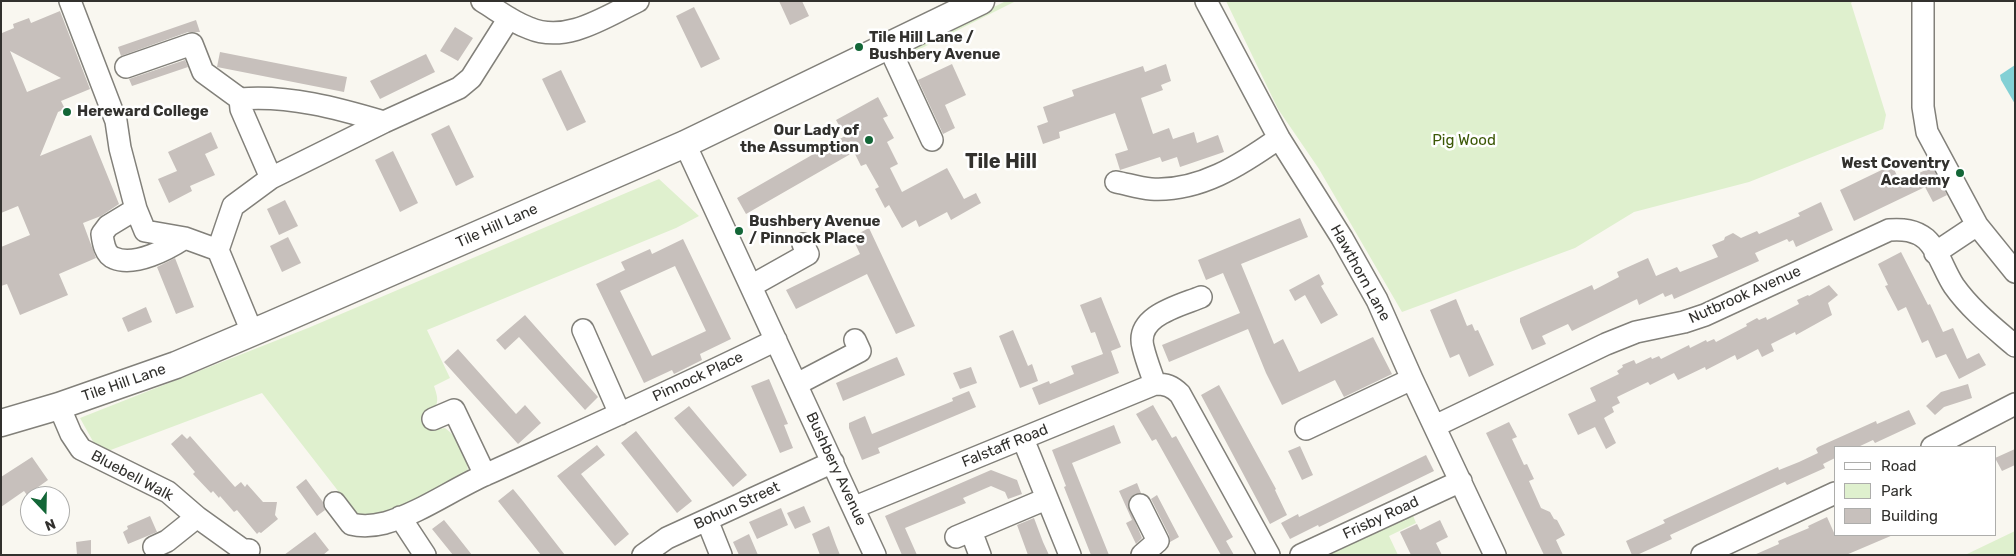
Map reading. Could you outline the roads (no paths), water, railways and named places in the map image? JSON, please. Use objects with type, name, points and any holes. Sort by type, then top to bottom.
[{"type":"main road","name":"Tile Hill Lane","points":[[1,423],[60,406],[176,365],[686,144],[981,1]]},
{"type":"street","points":[[70,1],[116,121],[120,148],[136,210],[144,231],[185,238],[218,250]]},
{"type":"street","points":[[482,1],[530,29],[560,33],[582,27],[638,1]]},
{"type":"street","name":"Hawthorn Lane","points":[[1206,1],[1279,138],[1342,238],[1377,300],[1495,555]]},
{"type":"street","points":[[1923,1],[1924,120],[1934,146],[1977,225],[2015,272]]},
{"type":"street","points":[[252,332],[218,250],[233,206],[271,178],[384,122],[459,88],[471,78],[509,18]]},
{"type":"street","points":[[126,67],[192,44],[203,72],[240,99],[266,97],[304,103],[346,111],[384,122]]},
{"type":"street","points":[[889,47],[932,140]]},
{"type":"street","points":[[240,99],[241,108],[271,178]]},
{"type":"street","points":[[1116,182],[1150,189],[1178,188],[1229,171],[1279,138]]},
{"type":"street","name":"Bushbery Avenue","points":[[686,144],[855,507],[875,555]]},
{"type":"street","points":[[136,210],[108,226],[102,234],[108,254],[113,258],[123,260],[149,257],[168,249],[185,238]]},
{"type":"street","points":[[1936,252],[1977,225]]},
{"type":"street","name":"Nutbrook Avenue","points":[[1435,426],[1606,344],[1636,332],[1684,322],[1705,315],[1889,230],[1902,229],[1925,238],[1936,252],[1954,286],[1977,314],[2015,346]]},
{"type":"street","points":[[751,286],[808,254],[803,244]]},
{"type":"street","points":[[1201,297],[1150,320],[1142,334],[1142,346],[1155,384],[1173,387],[1180,394],[1269,555]]},
{"type":"street","points":[[583,330],[620,414]]},
{"type":"street","name":"Pinnock Place","points":[[335,503],[351,524],[363,527],[400,517],[485,475],[776,340]]},
{"type":"street","points":[[797,384],[860,351],[855,340]]},
{"type":"street","points":[[1306,429],[1412,379]]},
{"type":"street","name":"Falstaff Road","points":[[855,507],[1155,384]]},
{"type":"street","points":[[1934,446],[2015,404]]},
{"type":"street","name":"Bluebell Walk","points":[[60,406],[71,434],[81,449],[168,492],[196,517],[242,550],[249,550]]},
{"type":"street","points":[[433,419],[454,410],[485,475]]},
{"type":"street","points":[[1022,439],[1070,555]]},
{"type":"street","name":"Bohun Street","points":[[645,554],[667,538],[834,462]]},
{"type":"street","name":"Frisby Road","points":[[1301,555],[1460,482]]},
{"type":"street","points":[[1702,555],[1834,493]]},
{"type":"street","points":[[980,555],[963,534],[1046,499]]},
{"type":"street","points":[[1140,505],[1158,541],[1142,555]]},
{"type":"street","points":[[154,547],[167,541],[196,517]]},
{"type":"street","points":[[400,517],[425,555]]},
{"type":"street","points":[[707,520],[721,555]]},
{"type":"water","points":[[2015,65],[2015,104],[2000,75]]},
{"type":"place","name":"Tile Hill Lane / Bushbery Avenue","points":[[859,47]]},
{"type":"place","name":"Hereward College","points":[[67,112]]},
{"type":"place","name":"Our Lady of the Assumption","points":[[869,140]]},
{"type":"place","name":"West Coventry Academy","points":[[1960,173]]},
{"type":"place","name":"Bushbery Avenue / Pinnock Place","points":[[739,231]]},
{"type":"district","name":"Tile Hill","points":[[1001,162]]},
{"type":"park label","name":"Pig Wood","points":[[1464,141]]}]
